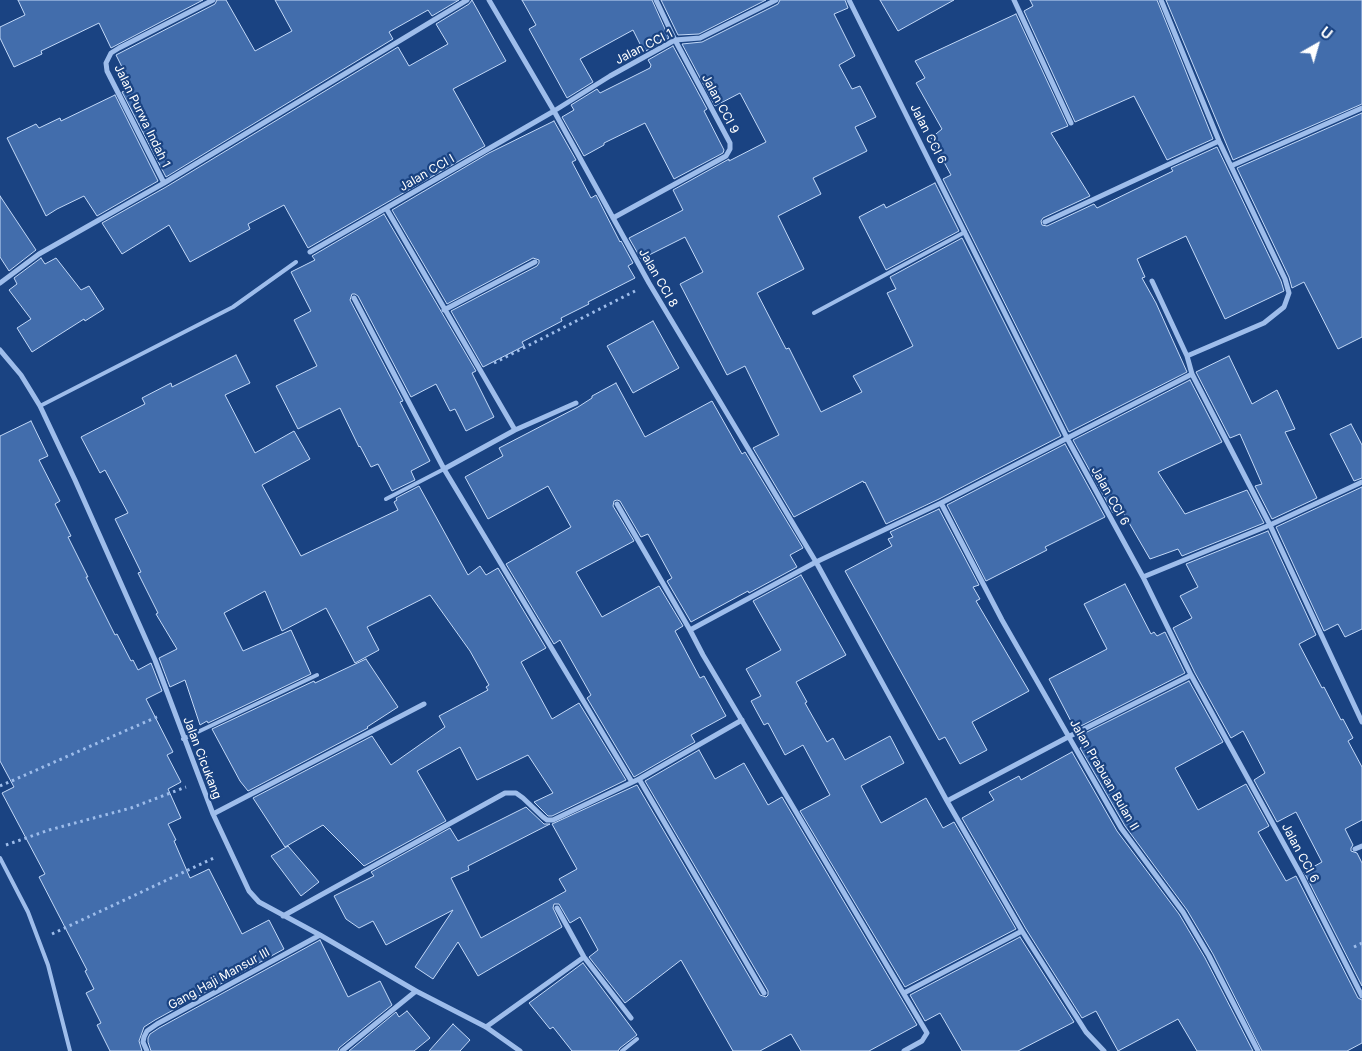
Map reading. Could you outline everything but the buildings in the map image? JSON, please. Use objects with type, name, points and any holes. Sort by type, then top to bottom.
[{"type":"street","name":"Jalan Purwa Indah 1","points":[[164,183],[107,71],[106,63],[111,53],[119,48],[214,0]]},
{"type":"street","points":[[0,283],[39,254],[164,183],[467,0]]},
{"type":"street","name":"Jalan CCI 8","points":[[489,0],[554,111],[649,283],[816,562],[947,801],[1022,932],[1086,1032],[1104,1051]]},
{"type":"street","name":"Jalan CCI 9","points":[[613,218],[726,156],[730,149],[730,143],[675,40],[656,0]]},
{"type":"street","name":"Jalan CCI 1","points":[[554,111],[610,76],[675,40],[700,38],[776,0]]},
{"type":"street","name":"Jalan CCI 6","points":[[849,0],[1067,438],[1143,577],[1191,674],[1301,875],[1362,996]]},
{"type":"street","points":[[1014,0],[1071,122]]},
{"type":"street","points":[[1161,0],[1219,141],[1285,279],[1289,294],[1284,307],[1264,323],[1186,356]]},
{"type":"street","points":[[1231,166],[1362,108]]},
{"type":"street","name":"Jalan CCI I","points":[[310,252],[554,111]]},
{"type":"street","points":[[1045,222],[1219,141]]},
{"type":"street","points":[[386,208],[514,430]]},
{"type":"street","points":[[444,310],[535,262]]},
{"type":"street","points":[[1152,281],[1186,356],[1192,374],[1270,525],[1362,722]]},
{"type":"street","points":[[354,298],[444,469],[632,782]]},
{"type":"street","name":"Jalan Cicukang","points":[[0,350],[21,376],[40,406],[75,480],[147,642],[213,814],[249,891],[259,902],[416,991],[486,1027],[520,1051]]},
{"type":"street","points":[[690,630],[816,562],[941,502],[1192,374]]},
{"type":"street","points":[[444,469],[514,430],[576,403]]},
{"type":"street","points":[[1143,577],[1270,525],[1362,482]]},
{"type":"street","name":"Jalan Prabuan Bulan II","points":[[941,502],[1002,620],[1121,828],[1183,912],[1209,956],[1258,1051]]},
{"type":"street","points":[[617,504],[703,656],[927,1033],[922,1041],[904,1051]]},
{"type":"street","points":[[947,801],[1191,674]]},
{"type":"street","points":[[213,814],[424,704]]},
{"type":"street","points":[[283,916],[505,793],[516,793],[542,817],[547,820],[553,820],[639,779],[742,720]]},
{"type":"street","points":[[639,779],[764,993]]},
{"type":"street","points":[[1355,849],[1362,846]]},
{"type":"street","points":[[557,908],[584,957],[632,1018]]},
{"type":"street","points":[[904,993],[1022,932]]},
{"type":"street","name":"Gang Haji Mansur III","points":[[147,1051],[143,1042],[144,1037],[147,1031],[157,1024],[320,936]]},
{"type":"street","points":[[486,1027],[584,957]]},
{"type":"street","points":[[342,1051],[416,991]]},
{"type":"lane","points":[[814,313],[965,232]]},
{"type":"lane","points":[[40,406],[233,307],[296,262]]},
{"type":"lane","points":[[386,499],[444,469]]},
{"type":"lane","points":[[183,738],[317,675]]},
{"type":"lane","points":[[0,858],[28,912],[39,940],[48,965],[70,1051]]},
{"type":"lane","points":[[622,1051],[637,1039]]},
{"type":"path","points":[[479,371],[649,283]]},
{"type":"path","points":[[0,786],[173,709]]},
{"type":"path","points":[[0,847],[49,830],[131,808],[200,781]]},
{"type":"path","points":[[39,940],[230,851]]}]
